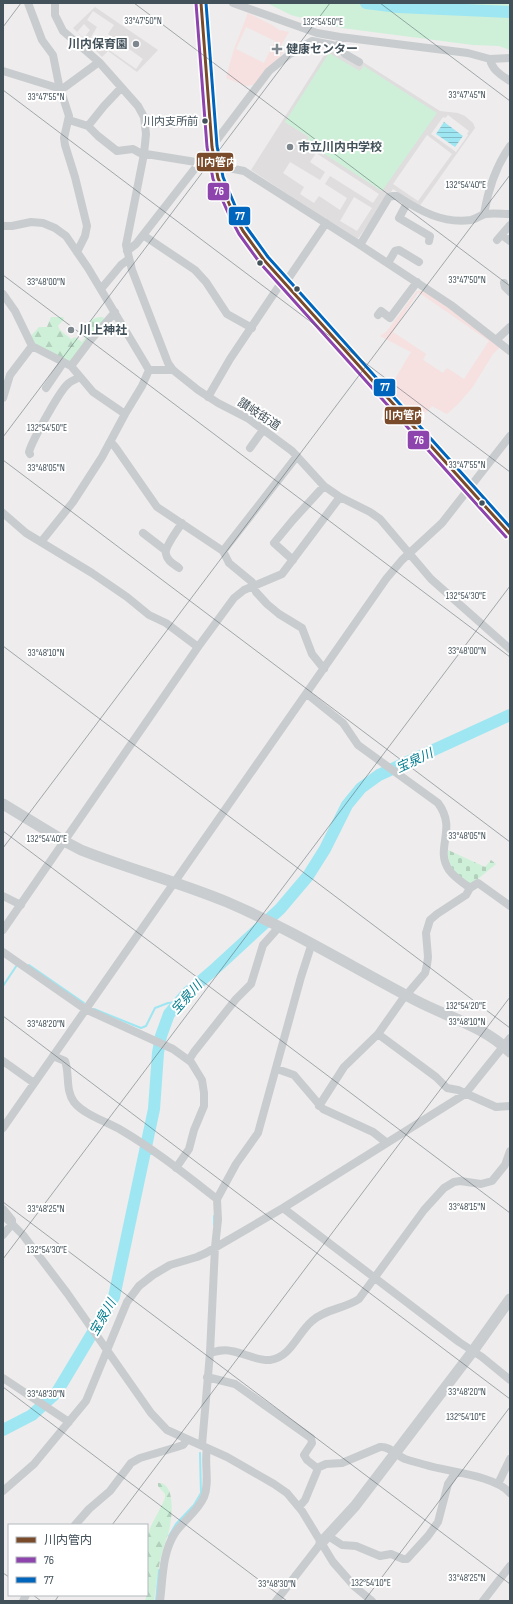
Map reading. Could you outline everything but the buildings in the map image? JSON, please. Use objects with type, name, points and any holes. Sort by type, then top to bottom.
[{"type":"street","points":[[28,3],[42,40],[53,55],[69,120],[64,138],[65,145],[75,177],[87,226],[85,236],[77,252]]},
{"type":"street","points":[[55,3],[57,19],[64,31],[99,62],[138,106],[144,117],[146,134],[144,154],[126,240],[128,255],[135,280],[164,354],[173,370],[149,370]]},
{"type":"street","points":[[201,3],[212,147],[227,202],[243,231],[264,260],[510,534]]},
{"type":"street","points":[[234,3],[317,33],[340,38],[468,53],[490,59],[510,58]]},
{"type":"street","points":[[338,48],[340,38]]},
{"type":"street","points":[[101,289],[123,263],[134,246],[212,147],[268,71],[277,63],[312,41],[332,45],[359,62]]},
{"type":"street","points":[[490,59],[494,69],[510,80]]},
{"type":"street","points":[[3,71],[61,89],[99,62]]},
{"type":"street","points":[[88,126],[121,88]]},
{"type":"street","points":[[69,120],[88,126],[114,150],[121,151],[133,149],[144,154],[200,162],[244,171],[417,282],[468,318],[510,351]]},
{"type":"street","points":[[484,214],[499,162],[510,146]]},
{"type":"street","points":[[360,245],[389,198],[393,196],[397,196],[424,213],[440,218],[466,220],[480,217],[484,214],[510,214]]},
{"type":"street","points":[[407,203],[399,218],[430,236],[429,241]]},
{"type":"street","points":[[3,226],[12,226],[31,222],[50,225],[66,236],[101,289],[149,370]]},
{"type":"street","points":[[208,397],[230,359],[279,286],[288,279],[326,223]]},
{"type":"street","points":[[510,225],[500,237],[510,242]]},
{"type":"street","points":[[143,236],[195,270],[206,282],[227,314],[252,328]]},
{"type":"street","points":[[388,263],[395,251],[399,250],[419,262]]},
{"type":"street","points":[[378,315],[381,311],[390,318],[396,306],[417,282]]},
{"type":"street","points":[[504,283],[505,287],[510,292]]},
{"type":"street","points":[[3,294],[15,311],[32,346],[67,365],[94,392],[125,414]]},
{"type":"street","points":[[46,388],[115,312]]},
{"type":"street","points":[[496,340],[510,327]]},
{"type":"street","points":[[3,398],[10,375],[32,346]]},
{"type":"street","points":[[41,542],[73,502],[111,442],[125,414],[142,386],[149,370]]},
{"type":"street","name":"讃岐街道","points":[[173,370],[208,397],[249,419],[297,456],[324,486],[340,497],[380,518],[431,579],[510,649]]},
{"type":"street","points":[[30,454],[29,452],[33,442],[60,393],[69,382],[80,377]]},
{"type":"street","points":[[250,448],[263,430]]},
{"type":"street","points":[[3,1128],[386,579],[409,554],[442,523],[510,436]]},
{"type":"street","points":[[111,442],[157,507],[223,551],[229,563],[252,582],[256,592],[266,604],[302,628],[312,654],[324,669]]},
{"type":"street","points":[[223,551],[297,456]]},
{"type":"street","points":[[293,560],[274,544],[293,520],[324,486]]},
{"type":"street","points":[[3,930],[198,647],[234,598],[239,593],[253,586],[282,574],[340,497]]},
{"type":"street","points":[[3,513],[26,533],[92,573],[127,597],[149,615],[166,623],[198,647]]},
{"type":"street","points":[[179,568],[166,556],[165,550],[182,524]]},
{"type":"street","points":[[143,533],[165,550]]},
{"type":"street","points":[[307,694],[343,723],[358,745],[438,803],[443,809],[447,821],[443,851],[446,864],[452,874],[470,888]]},
{"type":"street","points":[[3,804],[64,841],[98,856],[227,902],[261,918],[406,995],[508,1045],[465,1094],[283,1208],[197,1257],[170,1265],[139,1286],[127,1302],[88,1396],[69,1422],[34,1464],[3,1492]]},
{"type":"street","points":[[319,1106],[344,1067],[378,1034],[406,995],[425,974],[427,966],[426,933],[430,920],[466,895],[470,888],[478,883],[510,906]]},
{"type":"street","points":[[3,896],[21,905]]},
{"type":"street","points":[[189,1060],[236,999],[251,984],[263,945],[277,926]]},
{"type":"street","points":[[160,1601],[164,1563],[171,1541],[184,1522],[200,1504],[206,1492],[204,1447],[215,1247],[218,1220],[217,1199],[243,1153],[257,1137],[277,1069],[299,984],[312,944]]},
{"type":"street","points":[[3,952],[85,1009],[152,1038],[189,1060],[202,1080],[205,1100],[189,1149],[176,1168]]},
{"type":"street","points":[[378,1034],[436,1077],[447,1088],[458,1090],[496,1107],[510,1106]]},
{"type":"street","points":[[61,1044],[67,1066],[70,1095],[73,1101],[87,1112],[139,1141],[217,1199]]},
{"type":"street","points":[[53,1056],[65,1061]]},
{"type":"street","points":[[3,1061],[34,1083]]},
{"type":"street","points":[[277,1069],[294,1075],[323,1109],[348,1119],[373,1132],[387,1143]]},
{"type":"street","points":[[210,1353],[229,1350],[261,1360],[280,1357],[290,1348],[311,1321],[322,1314],[346,1306],[359,1299],[374,1277],[401,1244],[424,1210],[444,1188],[454,1182],[460,1181],[481,1184],[492,1181],[505,1165],[510,1151]]},
{"type":"street","points":[[283,1208],[510,1380]]},
{"type":"street","points":[[3,1209],[10,1216],[12,1224]]},
{"type":"street","points":[[3,1216],[22,1235],[67,1293],[106,1350],[161,1425],[167,1430],[187,1440],[227,1457],[287,1493],[324,1539],[333,1562],[355,1587],[372,1601]]},
{"type":"street","points":[[3,1235],[12,1224]]},
{"type":"street","points":[[276,1601],[324,1539],[354,1506],[473,1351],[510,1299]]},
{"type":"street","points":[[207,1377],[235,1384],[309,1436],[313,1440],[304,1455],[305,1458],[317,1468]]},
{"type":"street","points":[[3,1378],[69,1422]]},
{"type":"street","points":[[77,1524],[89,1509],[110,1491],[131,1463],[140,1458],[183,1445],[187,1440]]},
{"type":"street","points":[[317,1468],[326,1464],[342,1463],[380,1447],[386,1447],[404,1458],[416,1462],[498,1484],[510,1493]]},
{"type":"street","points":[[498,1484],[510,1459]]},
{"type":"street","points":[[299,1507],[305,1500],[316,1476],[317,1468]]},
{"type":"street","points":[[324,1539],[342,1545],[356,1546],[381,1556],[391,1554],[407,1559],[428,1536],[438,1522],[448,1484],[456,1472]]},
{"type":"street","points":[[483,1601],[510,1566]]},
{"type":"shaded area","name":"川内保育園","points":[[95,7],[158,50],[137,72],[108,51],[102,57],[77,32],[73,28]],"holes":[[[93,11],[114,25],[108,34],[143,59],[136,69],[91,37],[97,27],[87,20]],[[84,24],[90,30],[84,38],[77,32]]]},
{"type":"shaded area","name":"健康センター","points":[[248,13],[279,30],[289,32],[280,47],[284,50],[280,57],[257,84],[246,86],[226,78],[234,49]],"holes":[[[246,27],[275,41],[264,63],[236,49]]]},
{"type":"shaded area","points":[[328,49],[359,66],[363,62],[440,111],[458,113],[465,116],[473,123],[475,128],[419,207],[393,189],[357,240],[251,170]],"holes":[[[364,66],[382,191],[307,142],[309,137],[285,122],[360,71]],[[448,115],[469,131],[467,134],[468,135],[456,152],[431,134],[443,117],[445,118]],[[427,135],[452,154],[418,201],[393,184]],[[316,153],[379,194],[373,203],[330,176],[325,184],[347,198],[340,210],[319,196],[314,203],[300,194],[304,187],[283,173],[290,162],[320,180],[325,172],[310,162]],[[354,197],[372,208],[357,231],[340,221]]]},
{"type":"shaded area","points":[[417,291],[423,291],[455,312],[500,347],[493,354],[472,388],[457,405],[447,414],[432,406],[418,421],[389,389],[411,352],[380,336],[387,331]],"holes":[[[418,292],[489,341],[464,379],[447,368],[443,373],[423,360],[426,354],[393,332]]]},
{"type":"green space","points":[[267,3],[510,3],[510,50],[499,46],[473,45],[342,28],[291,15]]},
{"type":"green space","points":[[329,53],[360,71],[364,66],[437,113],[382,191],[306,142],[309,137],[285,122]]},
{"type":"green space","points":[[51,317],[63,317],[64,319],[58,326],[60,330],[71,339],[75,337],[82,342],[91,330],[88,327],[91,320],[100,317],[103,317],[104,319],[71,363],[34,344],[30,337],[39,327],[47,327]]},
{"type":"green space","points":[[448,850],[485,867],[491,860],[496,864],[470,884],[451,866]]},
{"type":"green space","points":[[158,1483],[164,1484],[171,1496],[171,1521],[159,1566],[154,1601],[145,1601],[146,1596],[148,1596],[148,1534],[165,1498],[165,1494],[158,1486]]},
{"type":"water","points":[[444,122],[463,136],[455,147],[436,134]]},
{"type":"waterway","points":[[366,3],[398,7],[510,12]]},
{"type":"waterway","name":"宝泉川","points":[[3,1430],[32,1415],[57,1392],[114,1297],[154,1109],[158,1053],[161,1036],[169,1014],[187,993],[280,909],[308,876],[325,849],[347,805],[361,788],[379,775],[510,715]]},
{"type":"waterway","points":[[3,986],[17,965],[19,966]]},
{"type":"waterway","points":[[29,965],[84,1003]]},
{"type":"waterway","points":[[94,1009],[141,1028],[146,1026],[155,1008],[168,1003],[178,1002]]},
{"type":"waterway","name":"宝泉川","points":[[146,1151],[151,1154]]},
{"type":"waterway","points":[[214,1216],[214,1225]]},
{"type":"waterway","points":[[169,1536],[176,1524],[194,1505],[201,1493],[200,1453]]},
{"type":"waterway","points":[[156,1601],[159,1570]]},
{"type":"transit line","name":"76","points":[[196,3],[207,147],[213,179],[239,234],[260,263],[506,537]]},
{"type":"transit line","name":"川内管内","points":[[201,3],[212,147],[218,178],[234,215],[243,231],[264,260],[510,534]]},
{"type":"transit line","name":"77","points":[[206,3],[217,146],[223,177],[238,213],[268,257],[510,527]]},
{"type":"place","name":"川内保育園","points":[[136,44]]},
{"type":"place","name":"健康センター","points":[[277,49]]},
{"type":"place","name":"川内支所前","points":[[205,121]]},
{"type":"place","name":"市立川内中学校","points":[[290,147]]},
{"type":"place","name":"川上神社","points":[[71,330]]}]
